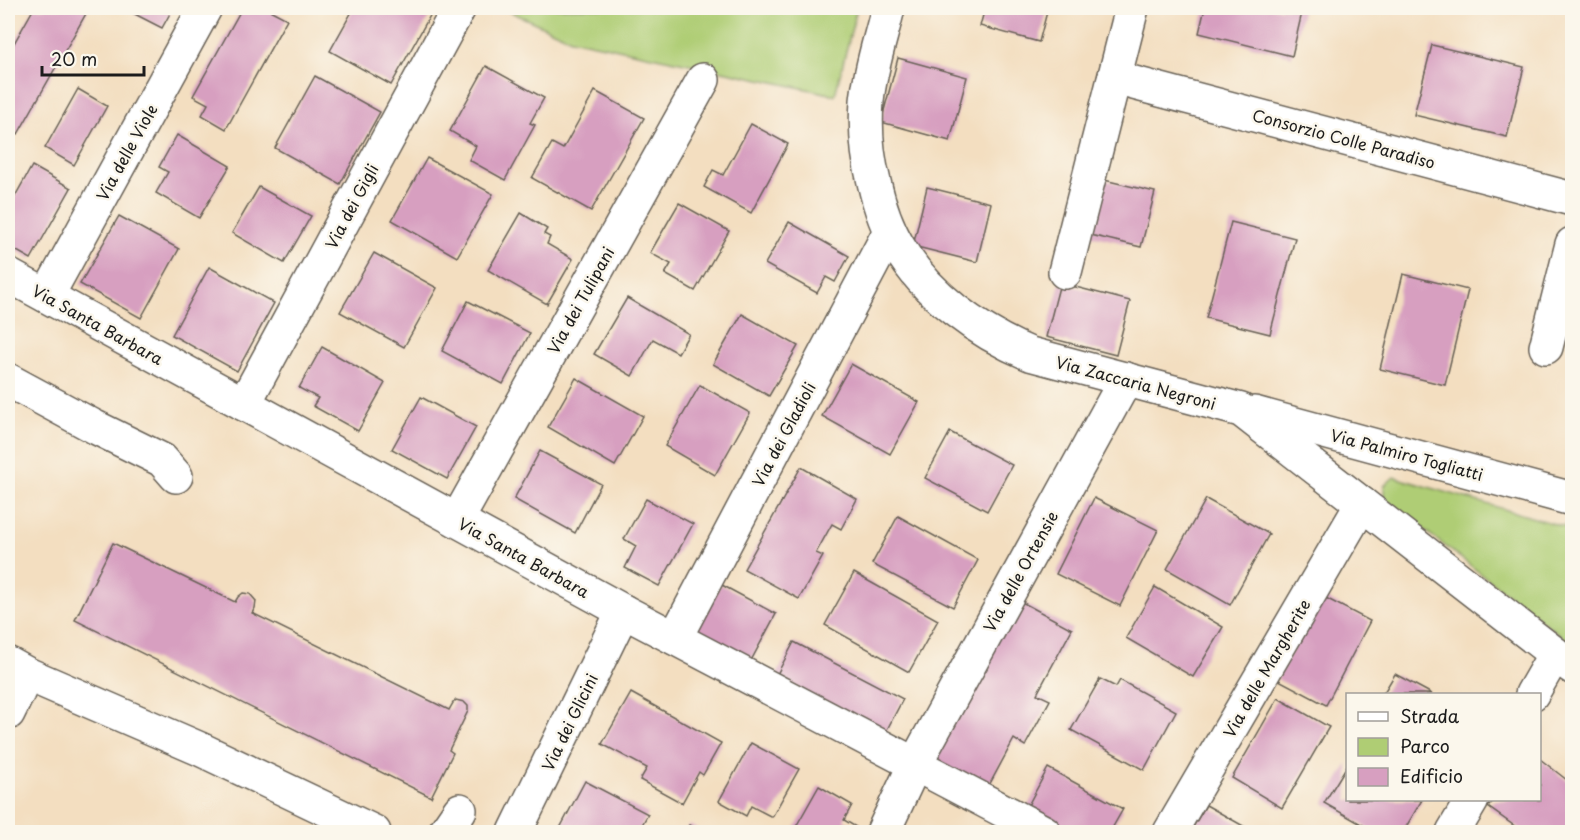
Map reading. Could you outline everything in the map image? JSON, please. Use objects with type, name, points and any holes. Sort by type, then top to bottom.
[{"type":"street","name":"Via delle Viole","points":[[47,296],[205,8]]},
{"type":"street","name":"Via dei Gigli","points":[[244,405],[459,8]]},
{"type":"street","name":"Via Zaccaria Negroni","points":[[888,8],[867,101],[870,166],[879,202],[890,231],[906,258],[925,282],[962,314],[997,338],[1030,354],[1241,410],[1564,660]]},
{"type":"street","points":[[1065,272],[1132,8]]},
{"type":"street","name":"Consorzio Colle Paradiso","points":[[1115,78],[1572,199]]},
{"type":"street","name":"Via dei Tulipani","points":[[457,520],[702,80]]},
{"type":"street","name":"Via dei Gladioli","points":[[675,638],[890,231]]},
{"type":"street","points":[[1546,346],[1572,244]]},
{"type":"street","name":"Via Santa Barbara","points":[[8,275],[622,611],[1044,832]]},
{"type":"street","name":"Via delle Ortensie","points":[[883,832],[915,764],[1126,379]]},
{"type":"street","points":[[8,380],[162,460],[176,476]]},
{"type":"street","name":"Via Palmiro Togliatti","points":[[1241,410],[1572,499]]},
{"type":"street","name":"Via delle Margherite","points":[[1170,832],[1362,504]]},
{"type":"street","name":"Via dei Glicini","points":[[515,832],[622,611]]},
{"type":"street","points":[[1533,693],[1564,660]]},
{"type":"street","points":[[8,713],[17,669],[200,749],[374,832]]},
{"type":"street","points":[[304,799],[320,832]]},
{"type":"street","points":[[1453,832],[1471,801]]},
{"type":"green space","points":[[502,8],[857,8],[835,95],[571,39]]},
{"type":"green space","points":[[1394,477],[1572,529],[1572,644],[1384,499],[1384,486]]},
{"type":"building","points":[[34,8],[84,8],[88,10],[18,134],[8,128],[8,54]]},
{"type":"building","points":[[123,8],[173,8],[162,28]]},
{"type":"building","points":[[242,8],[266,8],[287,19],[226,129],[202,115],[208,104],[193,96]]},
{"type":"building","points":[[354,8],[424,8],[432,12],[391,85],[330,51]]},
{"type":"building","points":[[985,8],[1048,8],[1039,42],[980,26]]},
{"type":"building","points":[[1205,8],[1303,8],[1292,56],[1199,33]]},
{"type":"building","points":[[1432,45],[1524,67],[1507,137],[1414,115]]},
{"type":"building","points":[[898,58],[967,77],[950,141],[881,122]]},
{"type":"building","points":[[486,66],[544,98],[530,123],[535,125],[505,180],[469,160],[476,146],[450,131]]},
{"type":"building","points":[[315,76],[380,112],[340,184],[275,148]]},
{"type":"building","points":[[78,89],[107,106],[74,165],[45,148]]},
{"type":"building","points":[[595,91],[644,118],[591,211],[532,178],[552,143],[563,149]]},
{"type":"building","points":[[751,124],[788,144],[751,213],[704,187],[713,170],[723,175]]},
{"type":"building","points":[[177,135],[230,166],[199,218],[156,193],[168,172],[159,167]]},
{"type":"building","points":[[427,158],[493,194],[457,257],[392,220]]},
{"type":"building","points":[[32,166],[71,188],[31,259],[8,246],[8,209]]},
{"type":"building","points":[[1100,179],[1155,192],[1141,247],[1086,234]]},
{"type":"building","points":[[259,187],[311,216],[284,263],[232,233]]},
{"type":"building","points":[[927,187],[991,203],[977,262],[913,246]]},
{"type":"building","points":[[679,203],[729,231],[695,291],[665,274],[671,264],[650,253]]},
{"type":"building","points":[[521,213],[547,229],[544,234],[550,237],[547,244],[573,259],[547,304],[488,270]]},
{"type":"building","points":[[119,216],[179,249],[141,318],[80,284]]},
{"type":"building","points":[[789,222],[849,256],[835,282],[826,277],[817,293],[765,264]]},
{"type":"building","points":[[1231,222],[1295,238],[1270,334],[1206,318]]},
{"type":"building","points":[[374,253],[437,288],[404,347],[340,312]]},
{"type":"building","points":[[209,267],[274,303],[237,371],[172,335]]},
{"type":"building","points":[[1403,274],[1468,290],[1445,385],[1380,369]]},
{"type":"building","points":[[1060,283],[1130,301],[1116,355],[1046,337]]},
{"type":"building","points":[[627,298],[689,334],[678,353],[653,339],[632,376],[594,354]]},
{"type":"building","points":[[468,301],[530,333],[503,384],[442,351]]},
{"type":"building","points":[[742,314],[798,346],[769,396],[713,364]]},
{"type":"building","points":[[322,347],[385,383],[358,431],[313,406],[318,398],[299,388]]},
{"type":"building","points":[[851,364],[919,402],[890,454],[822,416]]},
{"type":"building","points":[[576,378],[643,416],[615,466],[548,427]]},
{"type":"building","points":[[700,385],[750,413],[715,475],[665,446]]},
{"type":"building","points":[[421,397],[476,427],[447,479],[392,449]]},
{"type":"building","points":[[1572,411],[1572,428],[1567,427]]},
{"type":"building","points":[[950,432],[1012,465],[987,511],[925,478]]},
{"type":"building","points":[[540,451],[601,484],[575,533],[514,499]]},
{"type":"building","points":[[801,467],[857,499],[841,529],[832,524],[816,553],[823,556],[799,599],[744,569]]},
{"type":"building","points":[[1094,498],[1158,530],[1120,606],[1056,574]]},
{"type":"building","points":[[646,499],[693,524],[659,586],[625,568],[636,546],[624,539]]},
{"type":"building","points":[[1206,499],[1269,534],[1230,605],[1167,569]]},
{"type":"building","points":[[898,516],[978,560],[953,607],[872,564]]},
{"type":"building","points":[[113,543],[235,602],[243,593],[250,594],[256,601],[252,613],[449,710],[456,700],[464,702],[468,706],[468,711],[449,750],[453,753],[431,797],[75,620]]},
{"type":"building","points":[[854,573],[938,620],[909,672],[825,625]]},
{"type":"building","points":[[720,584],[776,614],[747,668],[691,639]]},
{"type":"building","points":[[1155,587],[1223,627],[1193,677],[1126,638]]},
{"type":"building","points":[[1320,595],[1370,621],[1326,705],[1277,679]]},
{"type":"building","points":[[1018,600],[1072,629],[1037,694],[1050,700],[1025,746],[1014,739],[986,791],[931,761]]},
{"type":"building","points":[[794,642],[903,699],[882,739],[773,682]]},
{"type":"building","points":[[1395,674],[1430,693],[1384,693]]},
{"type":"building","points":[[1100,679],[1116,687],[1120,680],[1176,711],[1144,770],[1071,730]]},
{"type":"building","points":[[631,693],[721,743],[703,775],[699,772],[682,803],[640,780],[647,768],[602,744]]},
{"type":"building","points":[[1278,698],[1329,727],[1282,808],[1232,778]]},
{"type":"building","points":[[751,743],[799,769],[772,817],[751,806],[746,816],[719,801]]},
{"type":"building","points":[[1541,760],[1572,784],[1572,828],[1569,832],[1523,832],[1488,807],[1493,801],[1541,801]]},
{"type":"building","points":[[1346,767],[1346,801],[1421,801],[1403,832],[1375,832],[1324,803]]},
{"type":"building","points":[[1048,768],[1123,809],[1110,832],[1065,832],[1025,811]]},
{"type":"building","points":[[585,781],[648,814],[638,832],[558,832]]},
{"type":"building","points":[[819,786],[852,805],[844,820],[861,830],[860,832],[793,832]]},
{"type":"building","points":[[1206,805],[1254,832],[1190,832]]},
{"type":"building","points":[[689,825],[705,832],[685,832]]}]
